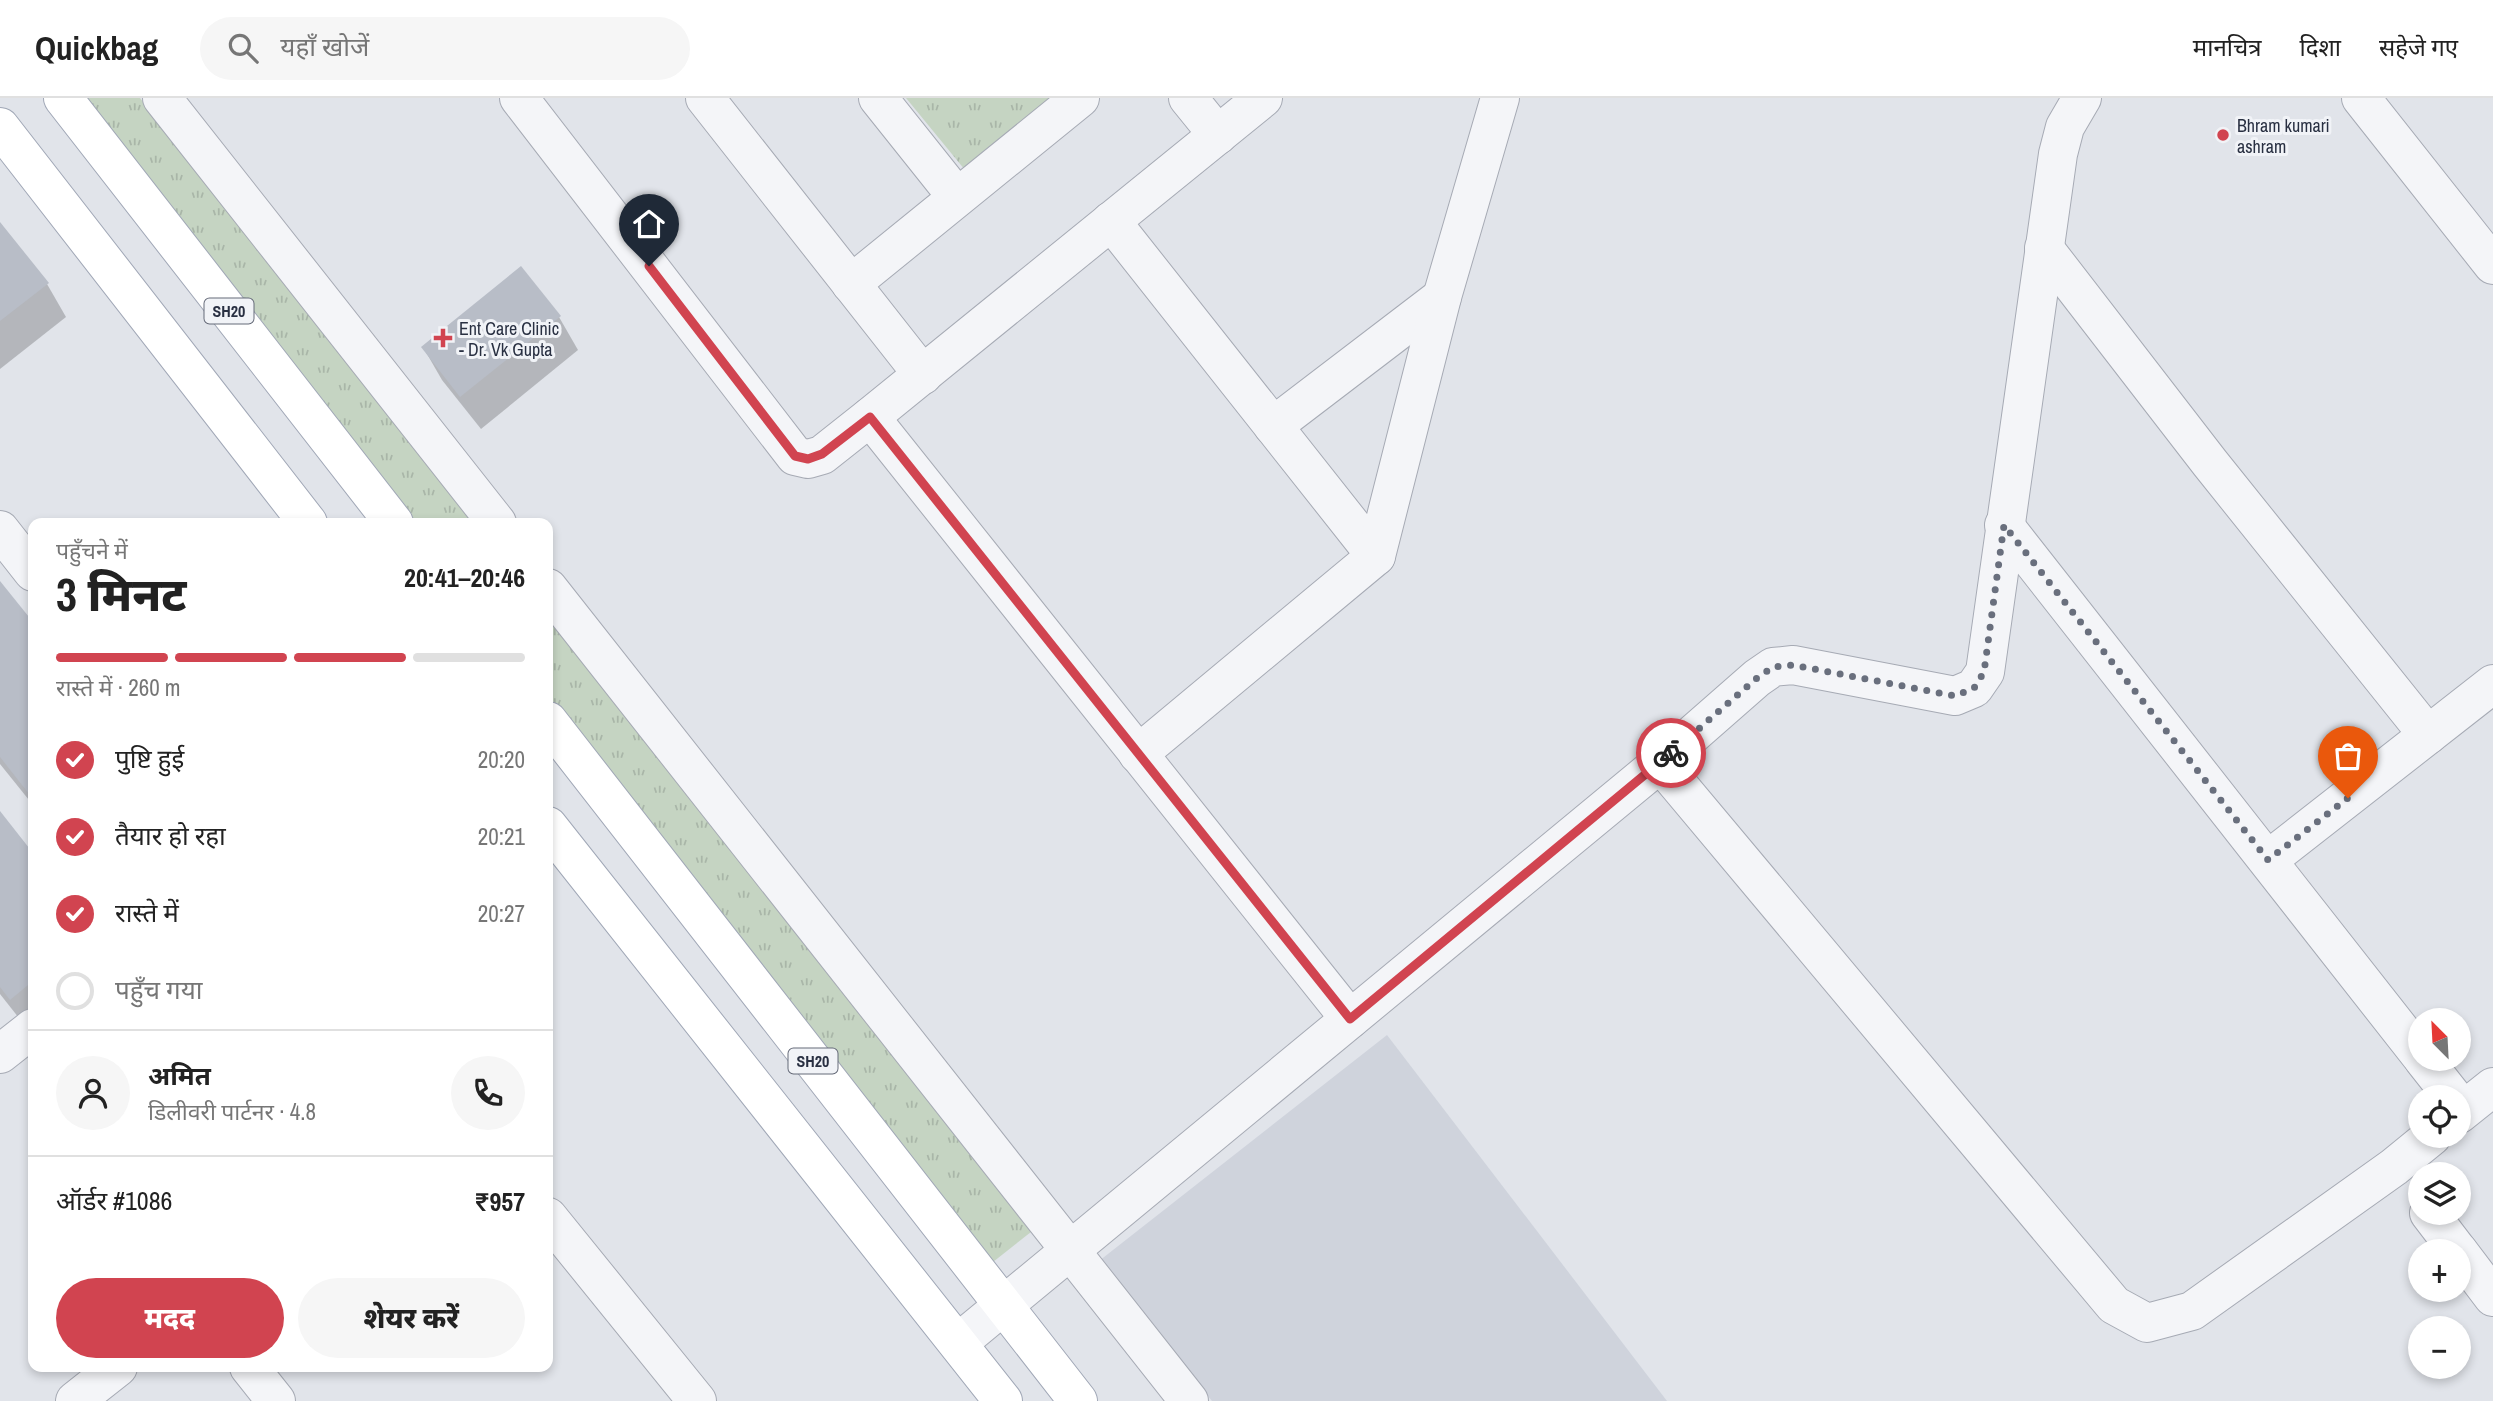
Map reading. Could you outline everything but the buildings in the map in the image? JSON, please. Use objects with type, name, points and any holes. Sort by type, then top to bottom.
[{"type":"main road","name":"SH20","points":[[63,98],[390,518]]},
{"type":"main road","points":[[0,127],[304,518]]},
{"type":"main road","name":"SH20","points":[[553,726],[1078,1401]]},
{"type":"main road","points":[[553,832],[1003,1401]]},
{"type":"street","points":[[162,98],[493,518]]},
{"type":"street","points":[[519,98],[795,456],[808,459],[822,454],[923,375],[1263,98]]},
{"type":"street","points":[[705,98],[923,375]]},
{"type":"street","points":[[878,98],[957,197]]},
{"type":"street","points":[[851,284],[1080,98]]},
{"type":"street","points":[[1188,98],[1218,135]]},
{"type":"street","points":[[1138,754],[1376,556],[1442,297],[1500,98]]},
{"type":"street","points":[[958,1343],[1773,667],[1793,665],[1955,696],[1974,688],[1984,672],[2058,154],[2065,127],[2082,98]]},
{"type":"street","points":[[2361,98],[2493,265]]},
{"type":"street","points":[[1111,221],[1376,556]]},
{"type":"street","points":[[2044,248],[2210,463],[2428,735]]},
{"type":"street","points":[[1273,426],[1442,297]]},
{"type":"street","points":[[870,417],[1350,1019]]},
{"type":"street","points":[[2004,525],[2408,1039]]},
{"type":"street","points":[[0,530],[28,566]]},
{"type":"street","points":[[553,594],[1189,1401]]},
{"type":"street","points":[[2268,860],[2493,684]]},
{"type":"street","points":[[1660,763],[2114,1304],[2147,1323],[2192,1311],[2417,1148]]},
{"type":"street","points":[[2471,1099],[2493,1087]]},
{"type":"street","points":[[2394,1167],[2408,1185]]},
{"type":"street","points":[[553,1223],[698,1401]]},
{"type":"street","points":[[2438,1225],[2449,1239]]},
{"type":"street","points":[[2471,1268],[2493,1297]]},
{"type":"street","points":[[75,1401],[112,1372]]},
{"type":"street","points":[[252,1372],[276,1401]]},
{"type":"shaded area","points":[[1387,1035],[1667,1401],[1212,1401],[1099,1261]]},
{"type":"green space","points":[[79,98],[140,98],[470,518],[409,518]]},
{"type":"green space","points":[[906,98],[1053,98],[965,170]]},
{"type":"green space","points":[[553,623],[1031,1232],[993,1262],[553,701]]},
{"type":"way so far","points":[[1671,753],[1773,667],[1793,665],[1955,696],[1974,688],[1984,672],[2004,525],[2268,860],[2348,798]]},
{"type":"place","name":"Bhram kumari ashram","points":[[2223,135]]},
{"type":"place","name":"Ent Care Clinic - Dr. Vk Gupta","points":[[443,338]]},
{"type":"route","points":[[649,266],[795,456],[808,459],[822,454],[870,417],[1350,1019],[1671,753]]}]
